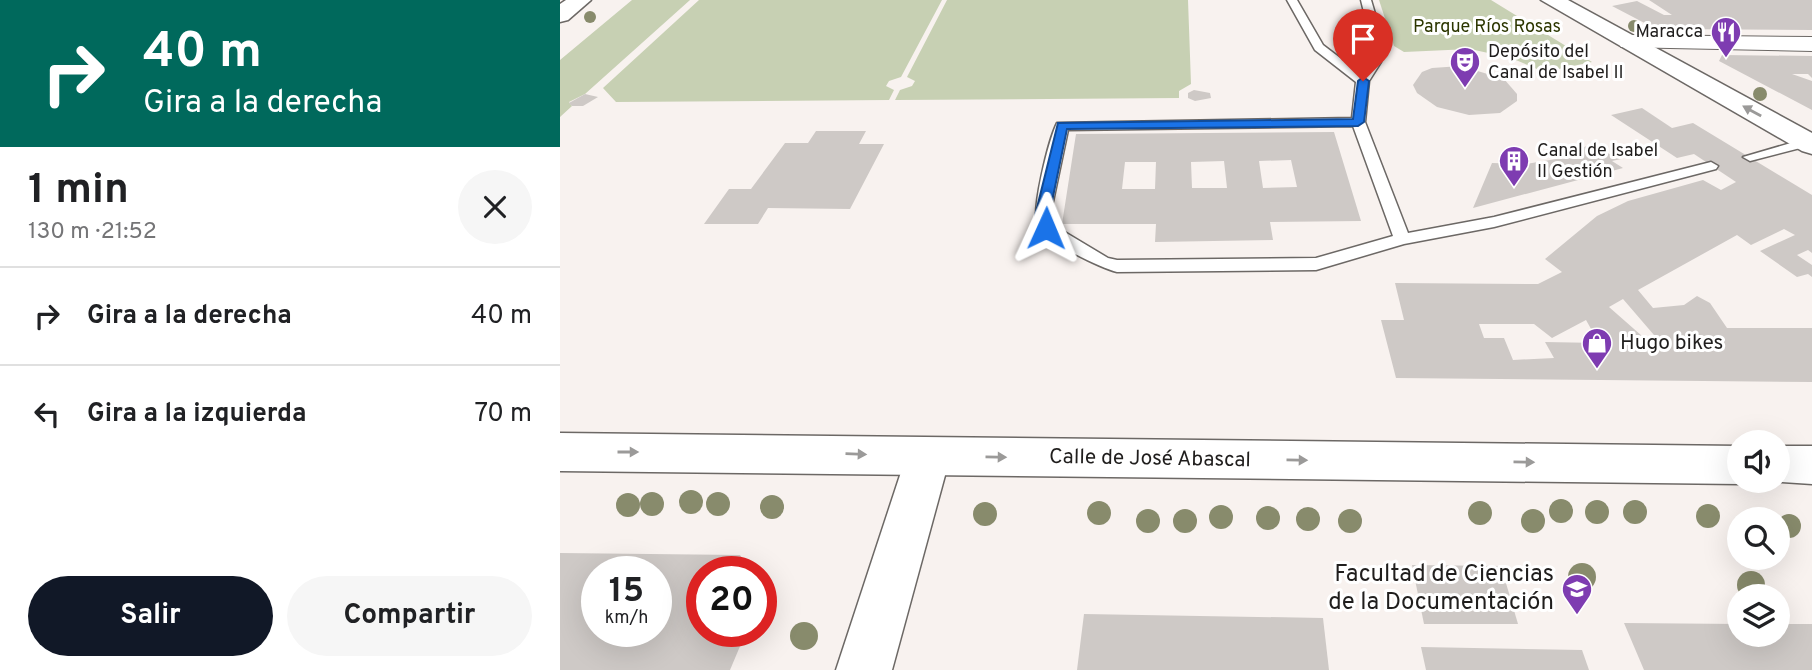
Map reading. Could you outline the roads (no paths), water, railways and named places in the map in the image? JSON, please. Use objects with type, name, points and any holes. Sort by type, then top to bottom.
[{"type":"main road","points":[[560,15],[580,0]]},
{"type":"main road","points":[[1552,0],[1810,143]]},
{"type":"main road","name":"Calle de José Abascal","points":[[560,452],[1727,464]]},
{"type":"main road","points":[[864,670],[928,457]]},
{"type":"main road","points":[[1790,465],[1812,465]]},
{"type":"street","points":[[1629,42],[1812,44]]},
{"type":"lane","points":[[1292,0],[1315,45],[1325,57],[1363,81]]},
{"type":"lane","points":[[1366,0],[1377,41],[1375,62],[1363,81],[1358,122],[1402,239]]},
{"type":"lane","points":[[1358,122],[1062,126],[1042,216],[1046,228],[1103,263],[1117,267],[1316,264],[1402,239],[1494,222],[1711,166]]},
{"type":"lane","points":[[1750,157],[1810,143]]},
{"type":"place","name":"Maracca","points":[[1726,59]]},
{"type":"place","name":"Depósito del Canal de Isabel II","points":[[1465,89]]},
{"type":"place","name":"Canal de Isabel II Gestión","points":[[1514,188]]},
{"type":"place","name":"Hugo bikes","points":[[1597,370]]},
{"type":"place","name":"Facultad de Ciencias de la Documentación","points":[[1577,616]]},
{"type":"park label","name":"Parque Ríos Rosas","points":[[1487,27]]}]
